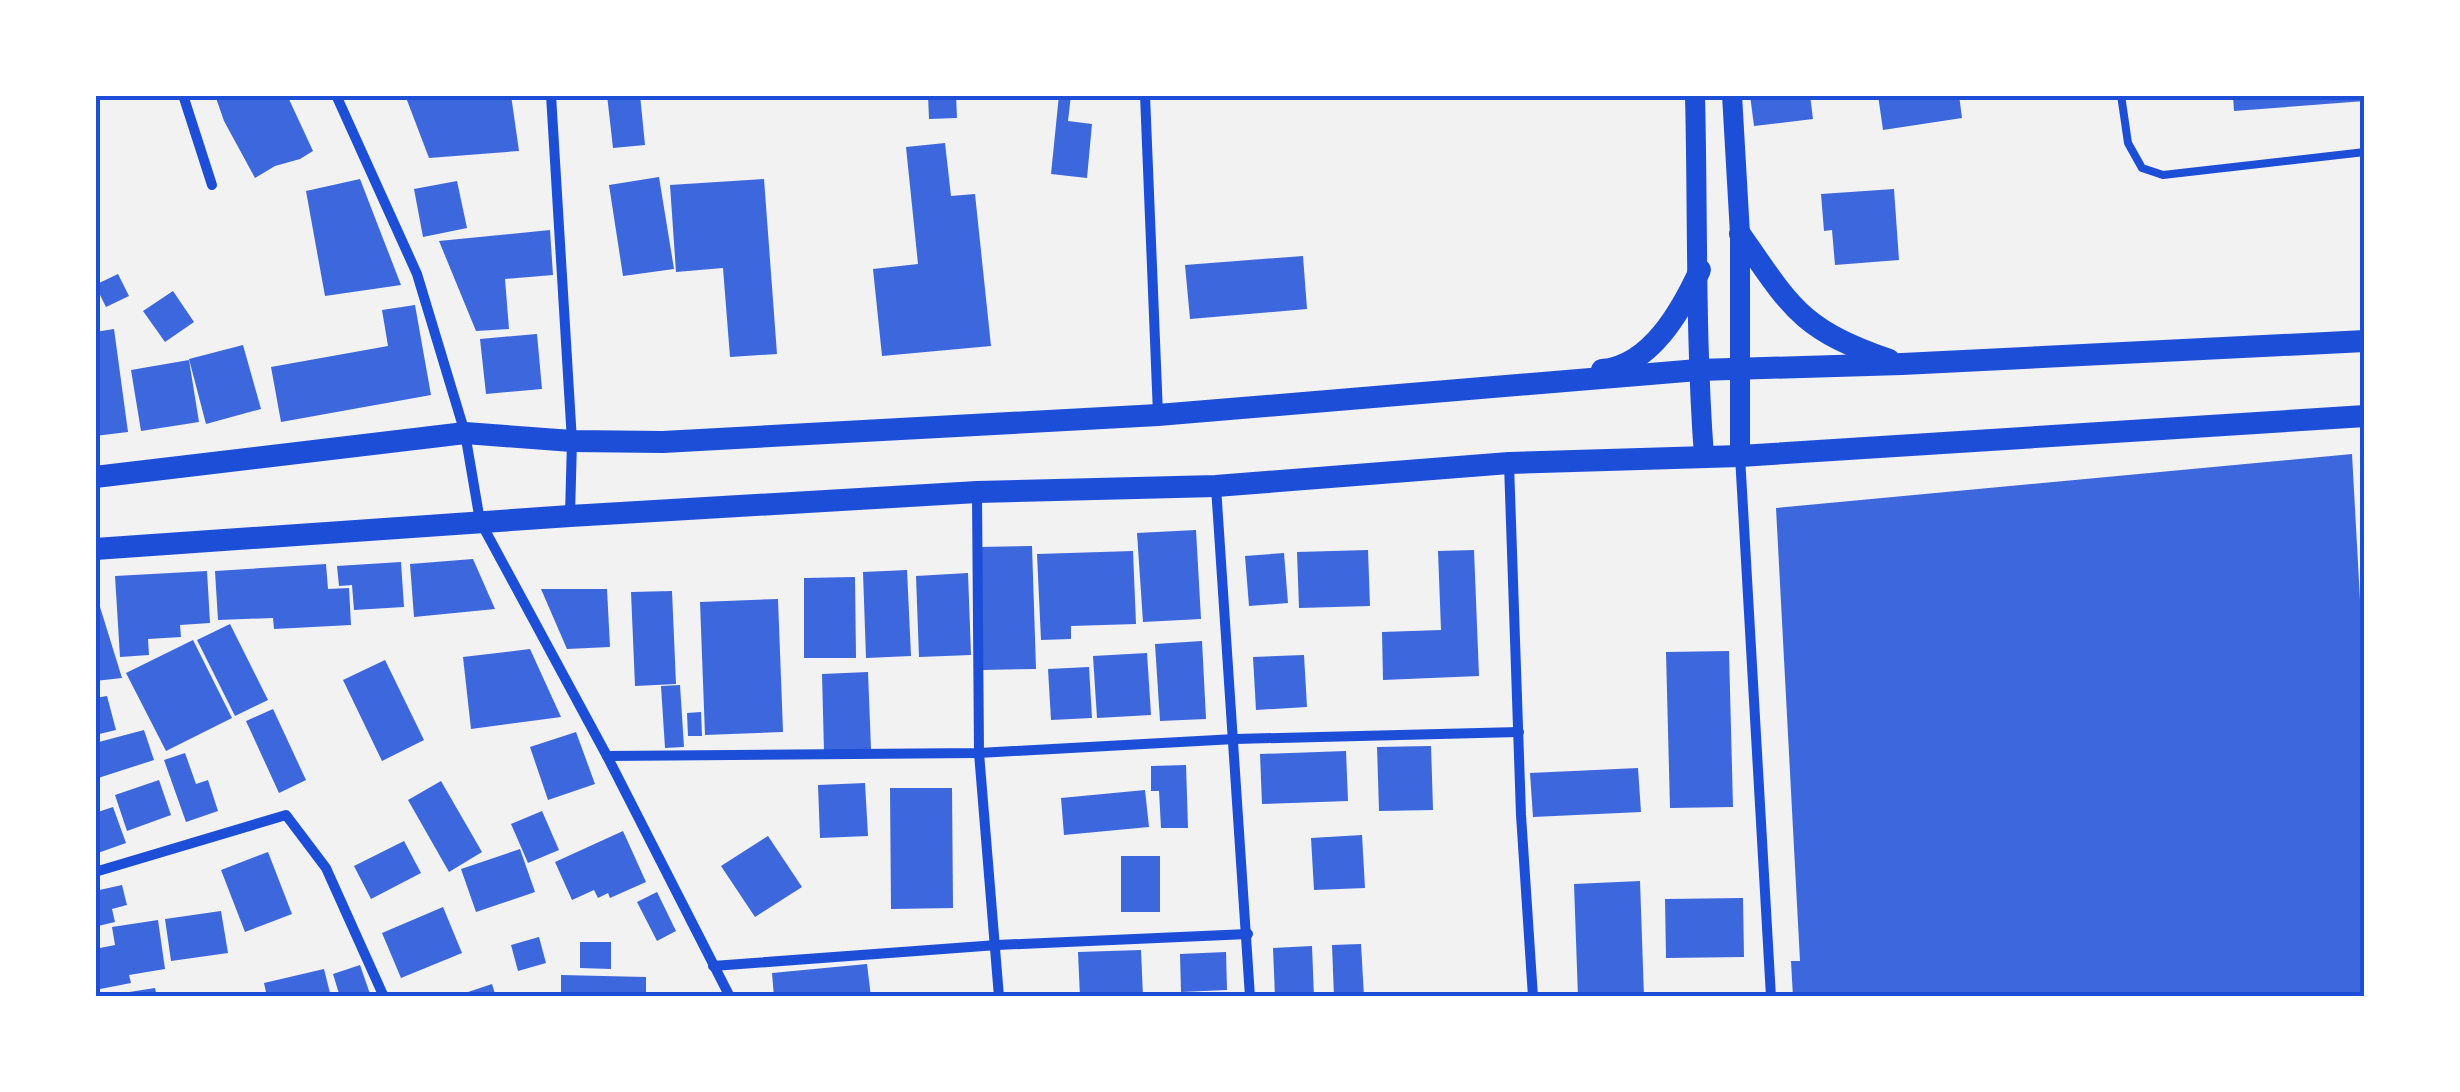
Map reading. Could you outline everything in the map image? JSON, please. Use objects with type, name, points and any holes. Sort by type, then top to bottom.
[{"type":"main road","points":[[1695,95],[1700,270],[1698,370],[1704,456]]},
{"type":"main road","points":[[1732,95],[1740,234],[1740,456]]},
{"type":"main road","points":[[1740,234],[1792,308],[1817,330],[1902,364]]},
{"type":"main road","points":[[1158,415],[1278,392],[1611,369],[1650,347],[1685,303],[1700,270]]},
{"type":"main road","points":[[95,477],[465,434],[664,442],[1158,415],[1698,370],[2365,342]]},
{"type":"main road","points":[[95,549],[480,521],[978,492],[1216,486],[1509,463],[1740,456],[2365,416]]},
{"type":"street","points":[[183,95],[212,186]]},
{"type":"street","points":[[336,95],[416,274],[465,434],[480,521],[608,756],[730,997]]},
{"type":"street","points":[[550,95],[572,441],[570,516]]},
{"type":"street","points":[[1144,95],[1158,415]]},
{"type":"street","points":[[1740,456],[1771,997]]},
{"type":"street","points":[[1509,463],[1533,997]]},
{"type":"street","points":[[1216,486],[1250,997]]},
{"type":"street","points":[[978,492],[978,754],[999,997]]},
{"type":"street","points":[[608,756],[978,754],[1235,739],[1519,732]]},
{"type":"street","points":[[95,872],[286,814],[326,868],[384,997]]},
{"type":"street","points":[[713,966],[997,945],[1248,934]]},
{"type":"lane","points":[[2121,95],[2128,143],[2142,168],[2163,175],[2365,152]]},
{"type":"building","points":[[215,95],[287,95],[313,151],[255,178],[224,121]]},
{"type":"building","points":[[405,95],[511,95],[519,151],[429,158]]},
{"type":"building","points":[[607,95],[640,95],[645,145],[613,148]]},
{"type":"building","points":[[928,95],[956,95],[957,118],[929,119]]},
{"type":"building","points":[[1059,95],[1071,95],[1068,121],[1092,124],[1087,178],[1051,174]]},
{"type":"building","points":[[1750,95],[1810,95],[1813,119],[1754,126]]},
{"type":"building","points":[[1878,95],[1959,95],[1962,118],[1883,130]]},
{"type":"building","points":[[2233,95],[2365,95],[2365,101],[2234,111]]},
{"type":"building","points":[[945,143],[951,196],[975,194],[991,346],[882,356],[873,269],[918,264],[906,147]]},
{"type":"building","points":[[659,177],[674,269],[623,276],[609,185]]},
{"type":"building","points":[[360,179],[401,285],[325,296],[306,191]]},
{"type":"building","points":[[764,179],[777,354],[730,357],[723,268],[676,272],[670,185]]},
{"type":"building","points":[[457,181],[467,228],[423,237],[414,189]]},
{"type":"building","points":[[1894,189],[1899,260],[1835,265],[1832,230],[1824,231],[1821,194]]},
{"type":"building","points":[[550,230],[553,275],[505,279],[509,329],[476,331],[439,241]]},
{"type":"building","points":[[1303,256],[1307,309],[1190,319],[1185,265]]},
{"type":"building","points":[[118,274],[129,296],[106,307],[95,285]]},
{"type":"building","points":[[173,291],[194,322],[165,342],[143,311]]},
{"type":"building","points":[[415,305],[431,395],[281,422],[271,367],[388,346],[382,310]]},
{"type":"building","points":[[114,329],[128,432],[95,436],[95,332]]},
{"type":"building","points":[[537,334],[542,389],[486,394],[480,339]]},
{"type":"building","points":[[243,345],[261,409],[206,424],[189,359]]},
{"type":"building","points":[[189,360],[199,422],[141,431],[131,370]]},
{"type":"building","points":[[2352,454],[2365,691],[2365,997],[1793,997],[1791,961],[1800,961],[1776,508]]},
{"type":"building","points":[[1196,530],[1201,619],[1143,622],[1137,533]]},
{"type":"building","points":[[1032,546],[1036,669],[982,670],[978,547]]},
{"type":"building","points":[[1368,550],[1370,606],[1299,608],[1297,552]]},
{"type":"building","points":[[1474,550],[1479,676],[1383,680],[1382,632],[1441,630],[1438,551]]},
{"type":"building","points":[[1133,551],[1136,624],[1071,626],[1071,639],[1041,640],[1037,554]]},
{"type":"building","points":[[1284,553],[1288,603],[1249,606],[1245,556]]},
{"type":"building","points":[[473,559],[495,609],[414,617],[410,564]]},
{"type":"building","points":[[401,562],[404,607],[354,610],[352,585],[339,586],[337,566]]},
{"type":"building","points":[[326,564],[328,589],[349,588],[351,625],[274,629],[273,618],[218,620],[215,571]]},
{"type":"building","points":[[907,570],[911,656],[866,658],[863,572]]},
{"type":"building","points":[[207,571],[210,623],[180,625],[181,637],[148,639],[149,655],[120,657],[115,576]]},
{"type":"building","points":[[968,573],[971,655],[919,657],[916,576]]},
{"type":"building","points":[[855,577],[856,658],[804,658],[804,578]]},
{"type":"building","points":[[541,589],[607,589],[610,647],[567,649]]},
{"type":"building","points":[[672,591],[676,684],[635,686],[631,592]]},
{"type":"building","points":[[96,594],[122,678],[95,681]]},
{"type":"building","points":[[778,599],[783,732],[705,735],[700,602]]},
{"type":"building","points":[[230,624],[268,700],[235,716],[197,640]]},
{"type":"building","points":[[193,640],[232,718],[166,751],[126,673]]},
{"type":"building","points":[[1202,641],[1206,719],[1160,721],[1155,644]]},
{"type":"building","points":[[530,649],[561,717],[471,729],[463,657]]},
{"type":"building","points":[[1729,651],[1733,807],[1670,808],[1666,652]]},
{"type":"building","points":[[1147,653],[1151,715],[1097,718],[1093,656]]},
{"type":"building","points":[[1304,655],[1307,707],[1256,710],[1253,657]]},
{"type":"building","points":[[385,660],[424,740],[382,761],[343,680]]},
{"type":"building","points":[[1089,667],[1092,718],[1051,720],[1048,669]]},
{"type":"building","points":[[868,672],[871,749],[824,751],[822,674]]},
{"type":"building","points":[[680,685],[684,747],[665,748],[661,686]]},
{"type":"building","points":[[107,696],[116,730],[95,735],[95,698]]},
{"type":"building","points":[[273,709],[306,780],[279,793],[246,721]]},
{"type":"building","points":[[701,712],[702,736],[688,736],[687,713]]},
{"type":"building","points":[[144,730],[154,760],[95,779],[95,743]]},
{"type":"building","points":[[576,732],[595,784],[548,800],[530,747]]},
{"type":"building","points":[[1431,746],[1433,810],[1379,811],[1377,747]]},
{"type":"building","points":[[1346,751],[1348,801],[1262,804],[1260,754]]},
{"type":"building","points":[[185,753],[196,784],[208,780],[218,811],[186,822],[164,760]]},
{"type":"building","points":[[1186,765],[1188,828],[1161,828],[1159,791],[1151,791],[1151,766]]},
{"type":"building","points":[[1638,768],[1641,812],[1533,817],[1530,773]]},
{"type":"building","points":[[159,780],[171,815],[127,831],[115,795]]},
{"type":"building","points":[[441,781],[482,852],[449,872],[408,800]]},
{"type":"building","points":[[865,783],[868,836],[820,838],[818,785]]},
{"type":"building","points":[[890,788],[952,788],[953,908],[891,909]]},
{"type":"building","points":[[1145,790],[1149,827],[1064,835],[1061,798]]},
{"type":"building","points":[[113,807],[126,843],[95,854],[95,813]]},
{"type":"building","points":[[542,811],[559,850],[528,863],[511,824]]},
{"type":"building","points":[[623,831],[646,882],[610,898],[608,893],[598,898],[594,890],[572,900],[555,862]]},
{"type":"building","points":[[1362,835],[1365,888],[1314,890],[1311,838]]},
{"type":"building","points":[[768,836],[802,887],[755,917],[721,866]]},
{"type":"building","points":[[404,841],[421,873],[371,899],[354,866]]},
{"type":"building","points":[[520,849],[535,892],[476,912],[461,869]]},
{"type":"building","points":[[268,852],[292,914],[245,932],[221,870]]},
{"type":"building","points":[[1121,856],[1160,856],[1160,912],[1121,912]]},
{"type":"building","points":[[1640,881],[1644,997],[1578,997],[1574,884]]},
{"type":"building","points":[[122,885],[127,905],[112,909],[115,922],[98,926],[100,935],[95,936],[95,891]]},
{"type":"building","points":[[657,892],[676,931],[657,941],[637,902]]},
{"type":"building","points":[[1743,898],[1744,957],[1666,958],[1665,899]]},
{"type":"building","points":[[443,907],[462,953],[401,978],[382,933]]},
{"type":"building","points":[[221,911],[228,953],[171,961],[165,919]]},
{"type":"building","points":[[158,920],[165,969],[129,975],[131,983],[95,990],[95,949],[115,945],[112,927]]},
{"type":"building","points":[[539,937],[546,963],[518,971],[511,945]]},
{"type":"building","points":[[580,942],[611,942],[611,969],[580,968]]},
{"type":"building","points":[[1361,944],[1364,997],[1334,997],[1332,945]]},
{"type":"building","points":[[1312,946],[1314,997],[1275,997],[1273,948]]},
{"type":"building","points":[[1141,950],[1143,997],[1080,997],[1078,952]]},
{"type":"building","points":[[1226,952],[1227,990],[1181,992],[1180,954]]},
{"type":"building","points":[[867,964],[871,997],[774,997],[772,973]]},
{"type":"building","points":[[360,965],[371,997],[340,997],[333,974]]},
{"type":"building","points":[[324,969],[331,997],[267,997],[264,983]]},
{"type":"building","points":[[561,975],[646,977],[646,997],[561,997]]},
{"type":"building","points":[[492,984],[496,997],[456,997],[456,996]]},
{"type":"building","points":[[155,988],[157,997],[110,997],[110,995]]}]
